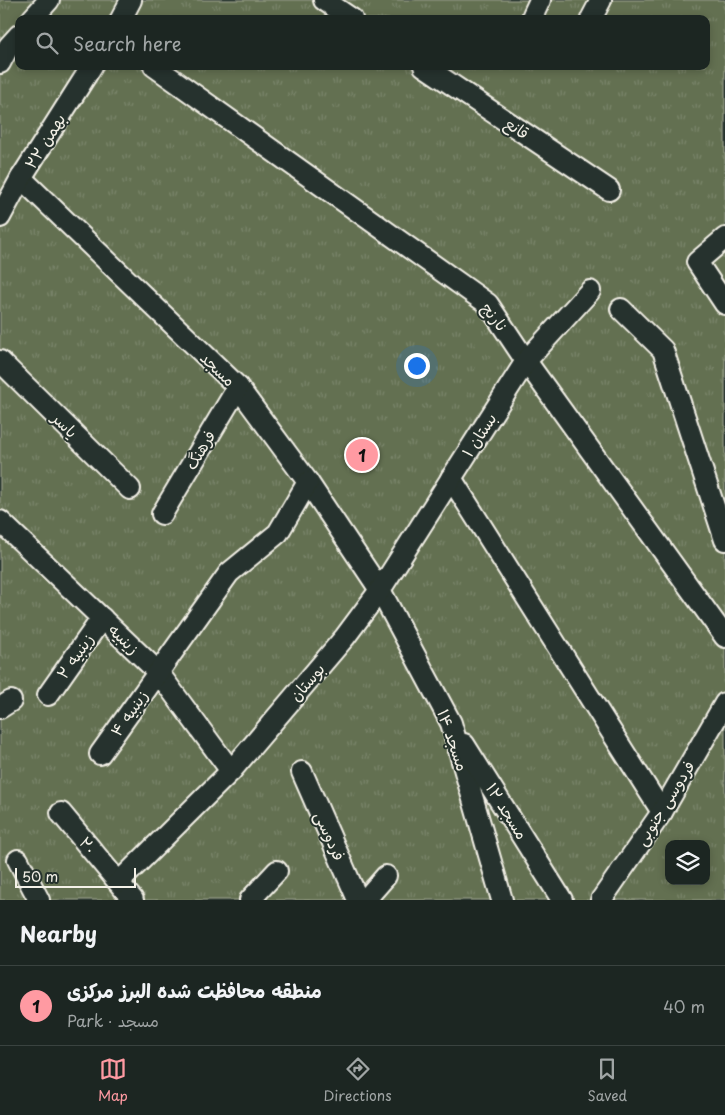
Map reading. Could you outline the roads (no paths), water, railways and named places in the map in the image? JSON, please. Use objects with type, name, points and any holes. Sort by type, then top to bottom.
[{"type":"street","points":[[36,15],[49,0]]},
{"type":"street","points":[[122,15],[131,0]]},
{"type":"street","points":[[324,0],[346,15]]},
{"type":"street","points":[[593,15],[601,0]]},
{"type":"street","points":[[0,63],[9,46],[15,39]]},
{"type":"street","name":"۲۲ بهمن","points":[[0,217],[21,178],[89,70]]},
{"type":"street","name":"نارنج","points":[[160,70],[488,304],[526,361],[725,637]]},
{"type":"street","name":"قانع","points":[[430,70],[609,190]]},
{"type":"street","name":"مسجد","points":[[21,178],[238,387],[308,482],[380,590]]},
{"type":"street","points":[[725,238],[697,262],[725,304]]},
{"type":"street","name":"بستان ۱","points":[[380,590],[526,361],[590,291]]},
{"type":"street","points":[[621,309],[663,350],[725,540]]},
{"type":"street","name":"یاسر","points":[[0,361],[130,489]]},
{"type":"street","name":"فرهنگ","points":[[162,514],[238,387]]},
{"type":"street","points":[[452,478],[662,812]]},
{"type":"street","name":"زینبیه ۴","points":[[100,754],[229,573],[278,533],[308,482]]},
{"type":"street","name":"زینبیه","points":[[0,521],[158,672],[231,771]]},
{"type":"street","name":"مسجد ۱۴","points":[[380,590],[451,723],[502,900]]},
{"type":"street","name":"بوستان","points":[[119,882],[231,771],[346,637],[380,590]]},
{"type":"street","name":"زینبیه ۲","points":[[48,695],[102,618]]},
{"type":"street","name":"فردوسی جنوبی","points":[[601,900],[662,812],[725,703]]},
{"type":"street","name":"مسجد ۱۲","points":[[451,723],[562,900]]},
{"type":"street","name":"فردوسی","points":[[302,772],[358,900]]},
{"type":"street","name":"۲۰","points":[[61,813],[133,900]]},
{"type":"street","points":[[18,860],[39,900]]},
{"type":"street","points":[[250,900],[276,871]]},
{"type":"street","points":[[365,900],[386,876]]},
{"type":"place","name":"منطقه محافظت شده البرز مرکزی","points":[[362,455]]}]
